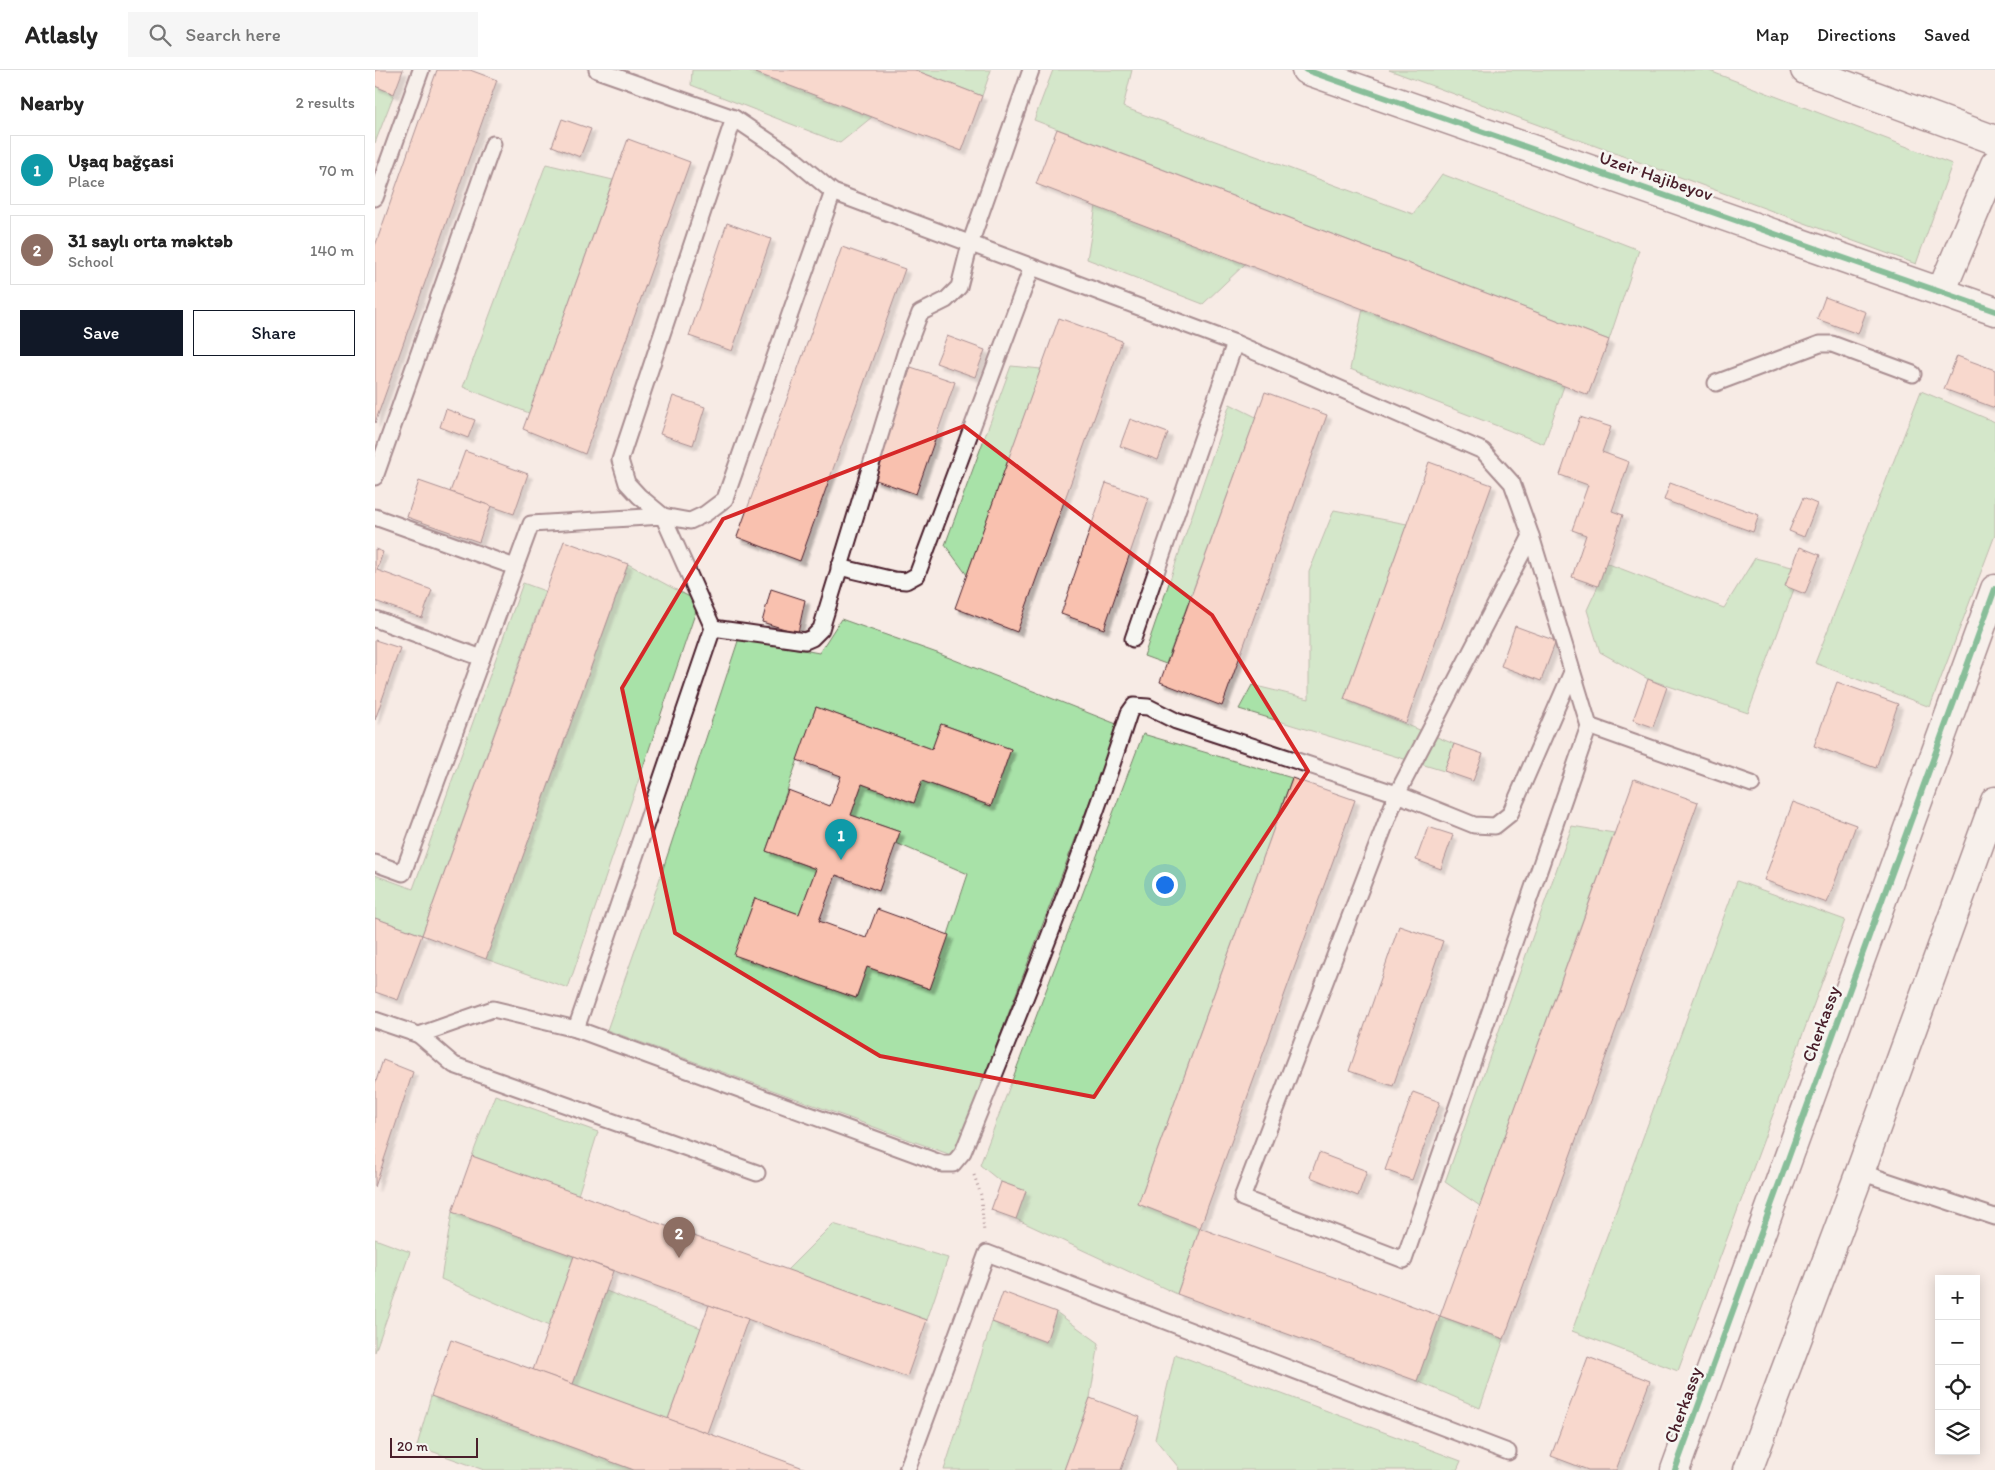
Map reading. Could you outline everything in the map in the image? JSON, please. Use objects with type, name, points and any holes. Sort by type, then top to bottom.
[{"type":"street","name":"Uzeir Hajibeyov","points":[[1307,70],[1995,311]]},
{"type":"street","points":[[1805,70],[1995,140]]},
{"type":"street","points":[[1941,292],[1995,164]]},
{"type":"street","name":"Cherkassy","points":[[1675,1470],[1995,589]]},
{"type":"street","points":[[1748,1470],[1994,806]]},
{"type":"lane","points":[[375,198],[421,70]]},
{"type":"lane","points":[[597,70],[734,118],[789,156],[833,192],[1235,343],[1483,451],[1512,483],[1531,536],[1589,726],[1404,1260],[1243,1198],[1397,794],[1531,536]]},
{"type":"lane","points":[[713,628],[805,640],[812,638],[821,629],[907,347],[920,313],[946,300],[959,287],[970,244],[1031,70]]},
{"type":"lane","points":[[576,1029],[713,628],[663,516],[627,483],[621,460],[734,118]]},
{"type":"lane","points":[[375,477],[493,144]]},
{"type":"lane","points":[[375,863],[403,873],[531,524],[663,516],[690,521],[705,514],[725,499],[833,192]]},
{"type":"lane","points":[[839,567],[894,580],[906,581],[917,575],[1032,267]]},
{"type":"lane","points":[[1133,639],[1235,343]]},
{"type":"lane","points":[[1716,384],[1820,344],[1832,344],[1913,374]]},
{"type":"lane","points":[[375,516],[515,568]]},
{"type":"lane","points":[[375,619],[482,658]]},
{"type":"lane","points":[[419,1035],[493,1009],[576,1029],[943,1164],[953,1164],[963,1152],[1038,967],[1133,706],[1147,707],[1176,720],[1397,794],[1474,825],[1495,826],[1510,814],[1572,672]]},
{"type":"lane","points":[[1589,726],[1752,784]]},
{"type":"lane","points":[[377,1025],[419,1035],[454,1066],[757,1173]]},
{"type":"lane","points":[[1860,1172],[1995,1218]]},
{"type":"lane","points":[[907,1470],[987,1253],[1508,1452]]},
{"type":"path","points":[[963,1152],[981,1195],[981,1211],[987,1253]]},
{"type":"highlighted area","points":[[964,426],[1212,615],[1308,771],[1094,1097],[880,1056],[675,933],[622,688],[723,519]]},
{"type":"green space","points":[[692,70],[748,70],[872,117],[840,143],[691,85]]},
{"type":"green space","points":[[915,70],[991,70],[982,96]]},
{"type":"green space","points":[[1053,70],[1132,70],[1123,107],[1413,214],[1442,174],[1639,250],[1609,340],[1034,120]]},
{"type":"green space","points":[[1389,70],[1707,70],[1952,164],[1916,264]]},
{"type":"green space","points":[[375,86],[394,94],[375,143]]},
{"type":"green space","points":[[546,164],[613,180],[529,413],[463,387]]},
{"type":"green space","points":[[1096,206],[1245,264],[1203,304],[1087,259]]},
{"type":"green space","points":[[1363,309],[1564,386],[1544,444],[1350,369]]},
{"type":"green space","points":[[1011,366],[1041,369],[967,575],[945,545]]},
{"type":"green space","points":[[1921,391],[1995,422],[1995,535],[1930,707],[1815,663]]},
{"type":"green space","points":[[1230,404],[1256,417],[1166,664],[1144,656]]},
{"type":"green space","points":[[1334,510],[1407,524],[1344,699],[1454,744],[1444,771],[1239,709],[1252,685],[1309,699],[1309,572]]},
{"type":"green space","points":[[1755,558],[1792,567],[1794,589],[1748,713],[1648,679],[1600,652],[1587,610],[1606,563],[1724,608]]},
{"type":"green space","points":[[628,564],[699,602],[568,988],[486,959]]},
{"type":"green space","points":[[523,583],[545,591],[422,935],[375,918],[375,875],[413,889]]},
{"type":"green space","points":[[841,619],[937,653],[1119,725],[954,1156],[607,1030],[654,896],[739,638],[819,653]],"holes":[[[816,707],[932,749],[941,724],[1011,749],[991,806],[922,781],[914,803],[862,784],[851,815],[900,832],[896,843],[968,874],[930,989],[867,967],[856,998],[735,955],[755,898],[799,914],[816,869],[766,851]]]},
{"type":"green space","points":[[1143,734],[1292,778],[1138,1204],[1200,1228],[1177,1294],[1016,1219],[1026,1191],[1001,1182],[980,1165]]},
{"type":"green space","points":[[1572,826],[1614,833],[1480,1206],[1445,1182]]},
{"type":"green space","points":[[1737,881],[1845,920],[1678,1371],[1572,1331]]},
{"type":"green space","points":[[495,1095],[598,1132],[578,1195],[472,1156]]},
{"type":"green space","points":[[452,1212],[574,1256],[549,1326],[441,1279]]},
{"type":"green space","points":[[833,1224],[948,1258],[927,1320],[787,1270]]},
{"type":"green space","points":[[375,1239],[410,1252],[375,1352]]},
{"type":"green space","points":[[606,1291],[701,1328],[668,1419],[573,1384]]},
{"type":"green space","points":[[1056,1312],[1099,1343],[1090,1398],[1064,1470],[944,1470],[992,1322],[1046,1342]]},
{"type":"green space","points":[[1440,1316],[1504,1339],[1480,1408],[1417,1381]]},
{"type":"green space","points":[[1175,1354],[1461,1461],[1457,1470],[1178,1470],[1179,1468],[1155,1439]]},
{"type":"green space","points":[[431,1396],[634,1470],[484,1470],[417,1446]]},
{"type":"building","points":[[375,70],[403,70],[394,94],[375,86]]},
{"type":"building","points":[[437,70],[470,70],[497,80],[375,423],[375,246]]},
{"type":"building","points":[[748,70],[915,70],[982,96],[962,151]]},
{"type":"building","points":[[562,119],[591,129],[580,157],[552,146]]},
{"type":"building","points":[[1057,129],[1609,340],[1588,395],[1036,184]]},
{"type":"building","points":[[628,139],[690,162],[585,454],[523,429]]},
{"type":"building","points":[[727,223],[771,239],[732,351],[689,336]]},
{"type":"building","points":[[842,247],[905,269],[800,561],[737,537]]},
{"type":"building","points":[[1825,297],[1866,312],[1858,334],[1817,319]]},
{"type":"building","points":[[1059,318],[1122,341],[1017,632],[955,608]]},
{"type":"building","points":[[947,336],[985,350],[975,377],[936,363]]},
{"type":"building","points":[[1957,356],[1995,370],[1995,408],[1944,389]]},
{"type":"building","points":[[911,367],[955,382],[916,494],[873,479]]},
{"type":"building","points":[[1265,392],[1327,415],[1222,706],[1160,682]]},
{"type":"building","points":[[673,396],[705,407],[693,445],[660,434]]},
{"type":"building","points":[[446,409],[475,420],[468,438],[440,427]]},
{"type":"building","points":[[1580,417],[1611,427],[1602,452],[1629,462],[1612,511],[1623,515],[1598,586],[1572,577],[1586,535],[1572,530],[1588,485],[1560,475]]},
{"type":"building","points":[[1130,419],[1168,433],[1158,460],[1120,446]]},
{"type":"building","points":[[465,451],[528,474],[514,514],[450,492]]},
{"type":"building","points":[[1429,462],[1492,485],[1406,723],[1344,699]]},
{"type":"building","points":[[419,481],[491,506],[479,542],[407,517]]},
{"type":"building","points":[[1106,483],[1149,498],[1104,629],[1061,614]]},
{"type":"building","points":[[1670,483],[1759,515],[1753,532],[1664,500]]},
{"type":"building","points":[[1803,498],[1817,504],[1804,537],[1789,531]]},
{"type":"building","points":[[564,541],[628,564],[486,959],[422,935]]},
{"type":"building","points":[[1800,547],[1820,555],[1805,594],[1785,586]]},
{"type":"building","points":[[375,549],[383,552],[377,570],[432,590],[422,618],[375,601]]},
{"type":"building","points":[[771,589],[805,600],[798,633],[762,622]]},
{"type":"building","points":[[1515,626],[1556,641],[1541,681],[1501,666]]},
{"type":"building","points":[[375,640],[400,648],[375,720]]},
{"type":"building","points":[[1648,679],[1667,687],[1653,727],[1633,720]]},
{"type":"building","points":[[1837,682],[1898,704],[1876,768],[1814,746]]},
{"type":"building","points":[[816,707],[932,749],[941,724],[1011,749],[991,806],[922,781],[914,803],[862,784],[851,815],[900,832],[879,891],[836,875],[819,921],[866,938],[877,909],[949,935],[930,989],[867,967],[856,998],[734,955],[755,898],[799,914],[816,869],[766,851],[788,790],[830,806],[841,776],[797,760]]},
{"type":"building","points":[[1454,744],[1483,754],[1473,781],[1444,771]]},
{"type":"building","points":[[1292,778],[1355,800],[1200,1228],[1138,1204]]},
{"type":"building","points":[[1634,779],[1698,802],[1504,1339],[1440,1316]]},
{"type":"building","points":[[1793,802],[1856,825],[1827,903],[1764,880]]},
{"type":"building","points":[[1428,827],[1453,835],[1441,869],[1416,860]]},
{"type":"building","points":[[375,918],[422,935],[398,1000],[375,992]]},
{"type":"building","points":[[1399,926],[1443,941],[1393,1086],[1349,1071]]},
{"type":"building","points":[[383,1060],[413,1072],[375,1187],[375,1084]]},
{"type":"building","points":[[1413,1092],[1440,1102],[1412,1180],[1385,1170]]},
{"type":"building","points":[[1319,1153],[1367,1171],[1358,1196],[1310,1177]]},
{"type":"building","points":[[472,1156],[927,1320],[907,1377],[452,1212]]},
{"type":"building","points":[[1001,1182],[1026,1191],[1016,1219],[991,1210]]},
{"type":"building","points":[[1200,1228],[1440,1316],[1417,1381],[1177,1294]]},
{"type":"building","points":[[574,1256],[613,1271],[573,1384],[533,1370]]},
{"type":"building","points":[[1003,1292],[1056,1312],[1046,1342],[992,1322]]},
{"type":"building","points":[[709,1305],[748,1319],[707,1433],[668,1419]]},
{"type":"building","points":[[451,1340],[809,1470],[634,1470],[431,1396]]},
{"type":"building","points":[[1588,1357],[1650,1381],[1616,1470],[1588,1470],[1551,1456]]},
{"type":"building","points":[[1090,1398],[1140,1417],[1121,1470],[1064,1470]]},
{"type":"cycle path","points":[[1306,70],[1995,311]]},
{"type":"cycle path","points":[[1675,1470],[1995,589]]},
{"type":"place","name":"Uşaq bağçasi","points":[[841,860]]},
{"type":"place","name":"31 saylı orta məktəb","points":[[679,1258]]}]
